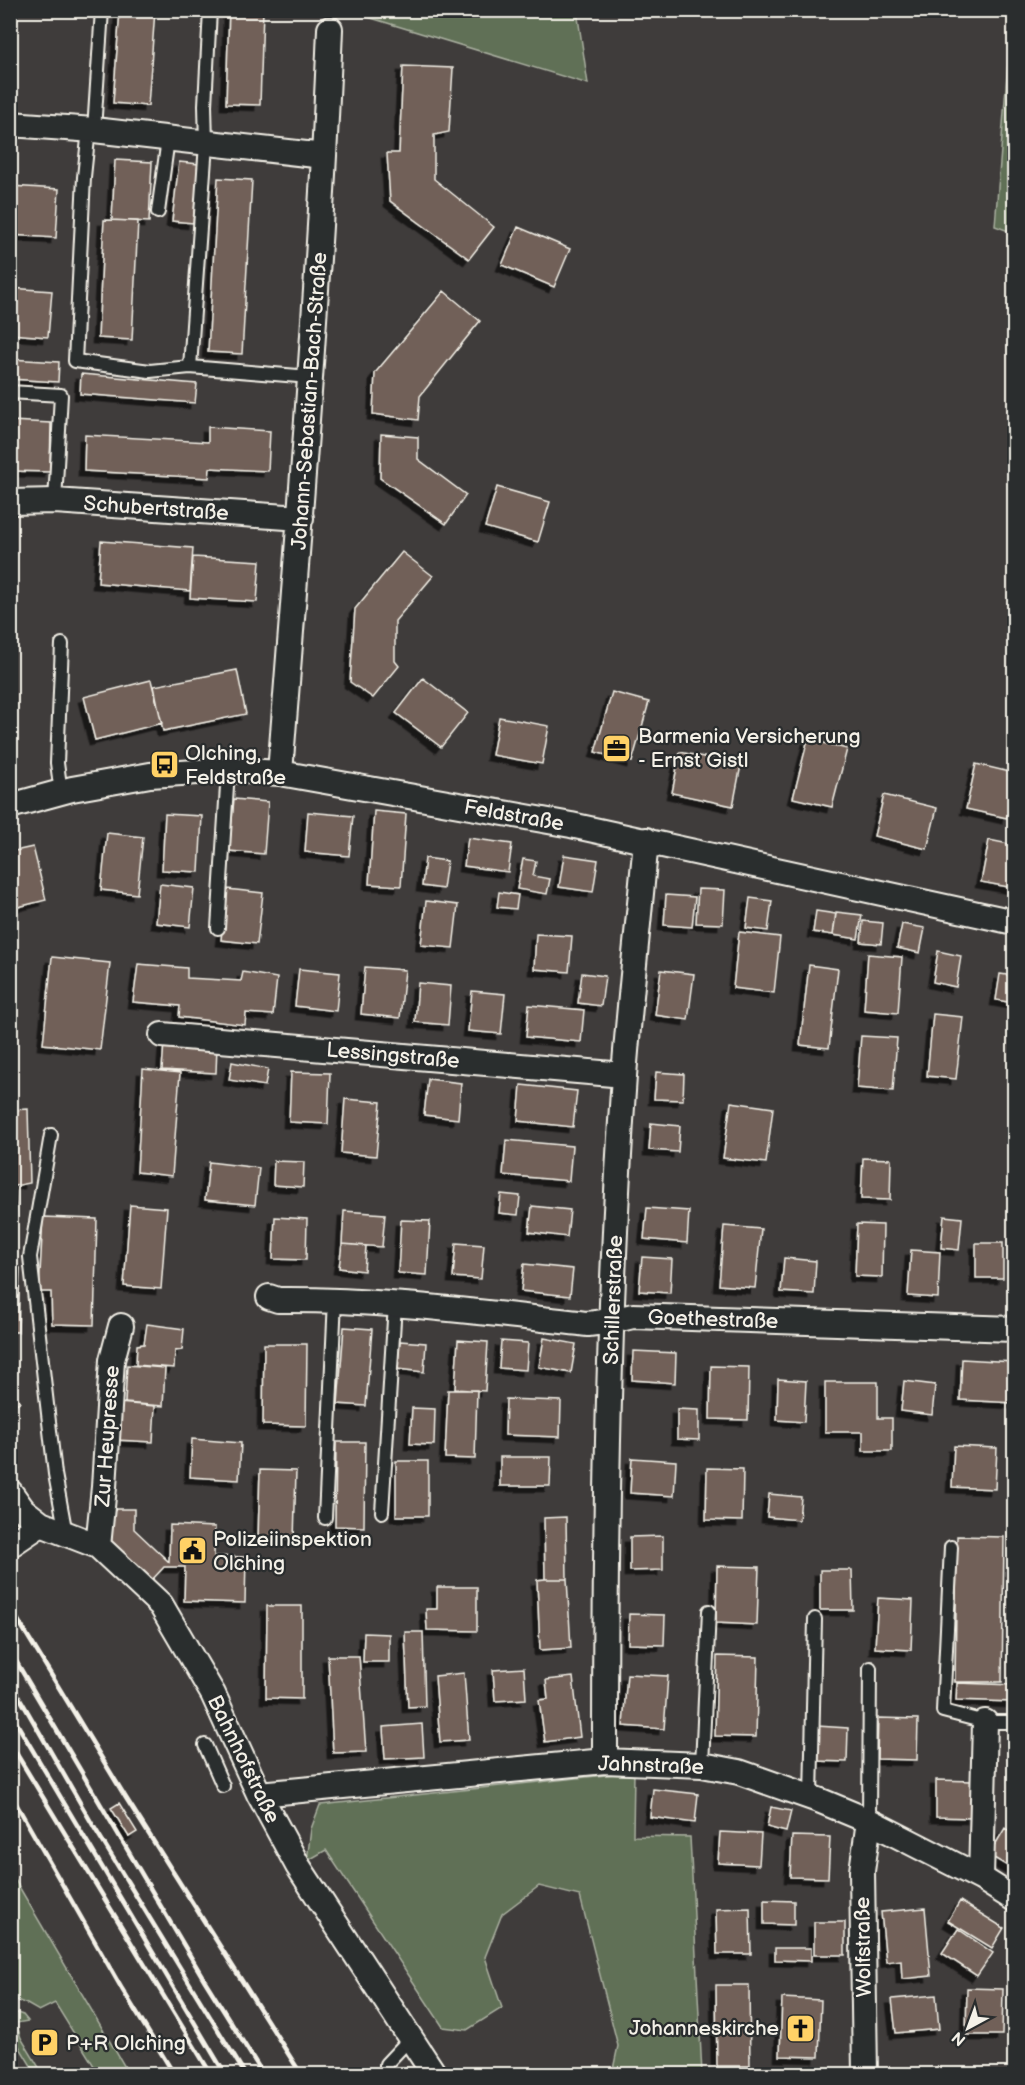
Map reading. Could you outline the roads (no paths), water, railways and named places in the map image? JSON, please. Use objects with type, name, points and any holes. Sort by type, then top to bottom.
[{"type":"street","name":"Johann-Sebastian-Bach-Straße","points":[[280,773],[301,518],[330,29]]},
{"type":"street","points":[[10,124],[92,129],[324,156]]},
{"type":"street","name":"Schubertstraße","points":[[10,502],[55,501],[301,518]]},
{"type":"street","name":"Feldstraße","points":[[10,806],[150,775],[228,770],[280,773],[646,840],[1014,922]]},
{"type":"street","name":"Schillerstraße","points":[[605,1761],[604,1566],[612,1322],[624,1075],[646,840]]},
{"type":"street","name":"Lessingstraße","points":[[162,1035],[624,1075]]},
{"type":"street","name":"Goethestraße","points":[[269,1297],[278,1300],[335,1299],[395,1304],[588,1324],[612,1322],[633,1316],[1014,1329]]},
{"type":"street","name":"Zur Heupresse","points":[[98,1546],[112,1360],[121,1326]]},
{"type":"street","name":"Bahnhofstraße","points":[[10,1492],[23,1510],[41,1524],[98,1546],[161,1605],[213,1694],[259,1794],[298,1866],[434,2074]]},
{"type":"street","points":[[10,1545],[41,1524]]},
{"type":"street","points":[[981,1878],[985,1722]]},
{"type":"street","name":"Jahnstraße","points":[[259,1794],[605,1761],[702,1765],[739,1772],[811,1797],[869,1821],[981,1878],[1014,1899]]},
{"type":"street","name":"Wolfstraße","points":[[865,2074],[862,1871],[869,1821]]},
{"type":"lane","points":[[102,10],[92,129],[84,177],[75,361],[150,371],[190,367],[310,377]]},
{"type":"lane","points":[[190,367],[206,144],[205,105],[210,10]]},
{"type":"lane","points":[[158,212],[168,139]]},
{"type":"lane","points":[[10,392],[61,394],[55,501]]},
{"type":"lane","points":[[61,793],[57,763],[62,644]]},
{"type":"lane","points":[[218,928],[228,770]]},
{"type":"lane","points":[[51,1135],[30,1257],[55,1474],[66,1535]]},
{"type":"lane","points":[[325,1518],[335,1299]]},
{"type":"lane","points":[[382,1512],[395,1304]]},
{"type":"lane","points":[[951,1547],[944,1711],[985,1722],[1014,1722]]},
{"type":"lane","points":[[702,1765],[708,1611]]},
{"type":"lane","points":[[811,1797],[815,1619]]},
{"type":"lane","points":[[869,1821],[870,1668]]},
{"type":"lane","points":[[205,1745],[223,1786]]},
{"type":"lane","points":[[386,2074],[386,2064],[411,2040]]},
{"type":"railway","points":[[10,1607],[126,1798],[301,2074]]},
{"type":"railway","points":[[10,1651],[205,1981],[263,2074]]},
{"type":"railway","points":[[10,1681],[94,1827],[245,2074]]},
{"type":"railway","points":[[10,1712],[225,2074]]},
{"type":"railway","points":[[10,1743],[211,2074]]},
{"type":"railway","points":[[10,1793],[122,1989],[174,2074]]},
{"type":"place","name":"Barmenia Versicherung - Ernst Gistl","points":[[617,748]]},
{"type":"place","name":"Olching, Feldstraße","points":[[164,765]]},
{"type":"place","name":"Polizeiinspektion Olching","points":[[192,1551]]},
{"type":"place","name":"Johanneskirche","points":[[800,2028]]},
{"type":"place","name":"P+R Olching","points":[[45,2043]]}]
